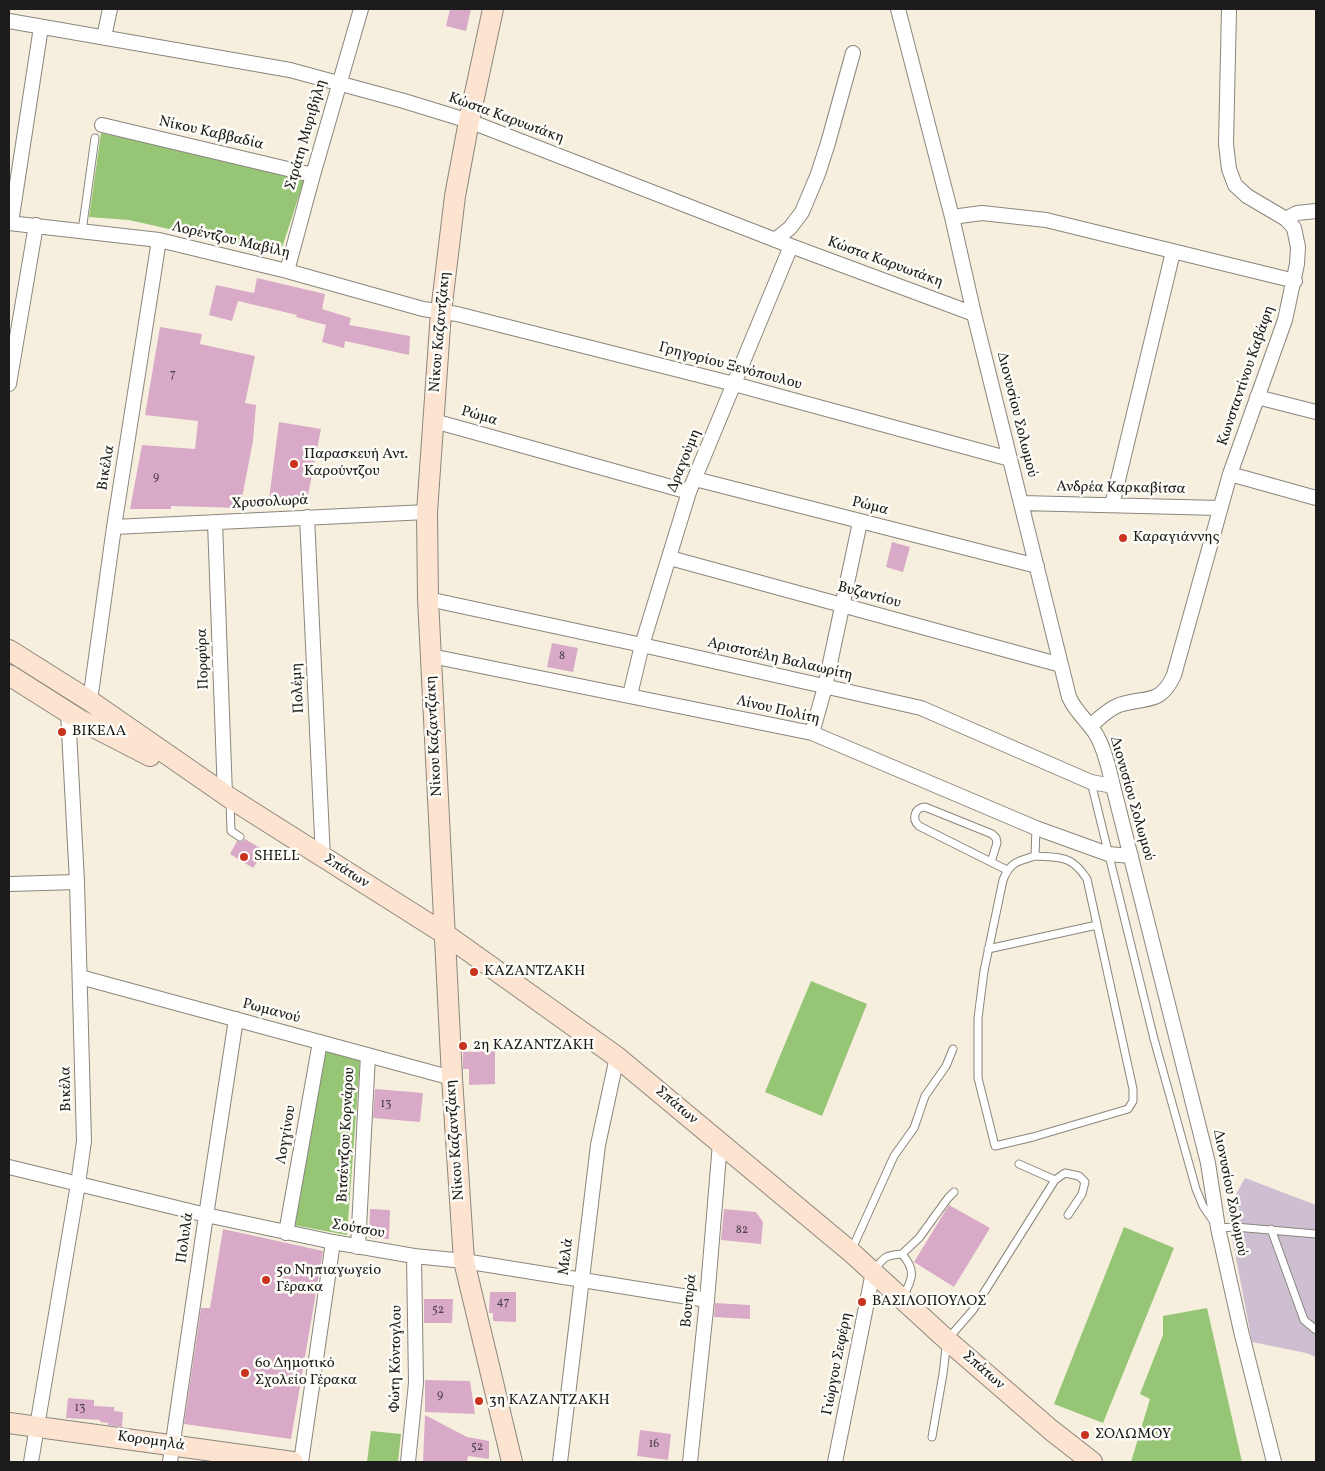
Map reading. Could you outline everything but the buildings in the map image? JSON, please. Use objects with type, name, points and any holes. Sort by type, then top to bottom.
[{"type":"street","points":[[104,37],[110,9]]},
{"type":"street","name":"Στράτη Μυριβήλη","points":[[287,271],[361,9]]},
{"type":"street","name":"Νίκου Καζαντζάκη","points":[[493,9],[455,196],[441,312],[427,512],[428,598],[452,1078],[464,1261],[512,1462]]},
{"type":"street","name":"Διονυσίου Σολωμού","points":[[898,9],[952,218],[1061,665],[1073,706],[1090,726],[1102,746],[1113,786],[1208,1163],[1218,1228],[1241,1331],[1274,1462]]},
{"type":"street","points":[[1229,9],[1226,144],[1229,168],[1235,185],[1246,196],[1286,219],[1297,213],[1316,211]]},
{"type":"street","name":"Κώστα Καρυωτάκη","points":[[9,21],[290,70],[339,82],[469,121],[775,240],[974,314]]},
{"type":"street","points":[[10,223],[41,27]]},
{"type":"street","points":[[775,240],[797,222],[808,200],[828,143],[853,53]]},
{"type":"street","name":"Νίκου Καββαδία","points":[[102,125],[313,175]]},
{"type":"street","points":[[952,218],[982,213],[1031,218],[1295,281]]},
{"type":"street","name":"Κωνσταντίνου Καβάφη","points":[[1090,726],[1118,705],[1159,696],[1170,684],[1174,675],[1230,474],[1285,320],[1295,281],[1298,247],[1294,228],[1286,219]]},
{"type":"street","name":"Λορέντζου Μαβίλη","points":[[10,223],[159,240],[287,271],[423,309],[441,312]]},
{"type":"street","points":[[9,384],[36,226]]},
{"type":"street","name":"Βικέλα","points":[[90,701],[114,527],[159,240]]},
{"type":"street","name":"Δραγούμη","points":[[630,695],[642,645],[692,486],[791,246]]},
{"type":"street","points":[[1112,505],[1173,252]]},
{"type":"street","name":"Γρηγορίου Ξενόπουλου","points":[[441,312],[457,314],[734,384],[1010,458]]},
{"type":"street","points":[[1257,397],[1316,412]]},
{"type":"street","name":"Ρώμα","points":[[434,421],[692,486],[860,522],[1037,566]]},
{"type":"street","points":[[1230,474],[1316,498]]},
{"type":"street","name":"Ανδρέα Καρκαβίτσα","points":[[1021,503],[1220,508]]},
{"type":"street","name":"Χρυσολωρά","points":[[114,527],[427,512]]},
{"type":"street","name":"Πολέμη","points":[[307,517],[315,852]]},
{"type":"street","name":"Πορφύρα","points":[[215,522],[228,796]]},
{"type":"street","points":[[812,733],[825,687],[860,522]]},
{"type":"street","name":"Βυζαντίου","points":[[670,558],[1061,665]]},
{"type":"street","name":"Αριστοτέλη Βαλαωρίτη","points":[[428,598],[920,708],[1091,782],[1113,786]]},
{"type":"street","name":"Σπάτων","points":[[9,650],[90,701],[228,796],[445,934],[617,1057],[851,1252],[1078,1456],[1092,1462]]},
{"type":"street","name":"Λίνου Πολίτη","points":[[431,656],[812,733],[1036,828],[1108,854],[1131,856]]},
{"type":"street","name":"Σπάτων","points":[[9,675],[68,712],[228,796]]},
{"type":"street","name":"Βικέλα","points":[[31,1462],[84,1140],[77,882],[68,712]]},
{"type":"street","points":[[9,884],[77,882]]},
{"type":"street","name":"Ρωμανού","points":[[80,977],[452,1078]]},
{"type":"street","name":"Πολυλά","points":[[172,1454],[236,1019]]},
{"type":"street","name":"Λογγίνου","points":[[286,1233],[320,1042]]},
{"type":"street","name":"Βιτσέντζου Κορνάρου","points":[[358,1247],[368,1055]]},
{"type":"street","name":"Μελά","points":[[560,1462],[598,1145],[617,1057]]},
{"type":"street","name":"Βουτυρά","points":[[690,1462],[707,1300],[720,1143]]},
{"type":"street","name":"Σούτσου","points":[[9,1167],[206,1215],[358,1247],[414,1256],[464,1261],[707,1300]]},
{"type":"street","points":[[301,1462],[333,1242]]},
{"type":"street","name":"Φώτη Κόντογλου","points":[[408,1462],[416,1383],[414,1256]]},
{"type":"street","name":"Γιώργου Σεφέρη","points":[[835,1462],[873,1272]]},
{"type":"street","name":"Κορομηλά","points":[[9,1423],[36,1426],[172,1454],[292,1462]]},
{"type":"lane","points":[[82,231],[95,138]]},
{"type":"lane","points":[[1091,782],[1154,1039],[1196,1189],[1203,1206],[1218,1228],[1271,1229],[1316,1234]]},
{"type":"lane","points":[[228,796],[231,831],[240,837]]},
{"type":"lane","points":[[991,862],[996,843],[996,838],[992,834],[925,807],[920,807],[917,810],[914,819],[918,826],[1007,870]]},
{"type":"lane","points":[[1035,856],[1036,828]]},
{"type":"lane","points":[[262,854],[266,857],[315,852]]},
{"type":"lane","points":[[1035,856],[1064,858],[1079,866],[1087,880],[1133,1089],[1133,1101],[1128,1109],[1034,1137],[995,1146],[978,1078],[978,1018],[988,949],[1007,870],[1015,862],[1035,856]]},
{"type":"lane","points":[[988,949],[1097,925]]},
{"type":"lane","points":[[851,1252],[894,1156],[914,1128],[925,1096],[946,1066],[954,1049]]},
{"type":"lane","points":[[1019,1164],[1055,1180]]},
{"type":"lane","points":[[932,1437],[947,1340],[973,1310],[1055,1180],[1065,1173],[1079,1176],[1085,1182],[1082,1194],[1068,1215]]},
{"type":"lane","points":[[873,1272],[885,1257],[902,1254],[919,1238],[954,1192]]},
{"type":"lane","points":[[1271,1229],[1304,1320],[1316,1330]]},
{"type":"lane","points":[[902,1254],[908,1260],[913,1272],[910,1285],[902,1299]]},
{"type":"shaded area","points":[[1245,1178],[1316,1205],[1316,1357],[1306,1353],[1252,1342],[1227,1211]]},
{"type":"green space","points":[[101,133],[305,177],[280,254],[129,220],[89,217]]},
{"type":"green space","points":[[811,981],[867,1004],[822,1116],[765,1092]]},
{"type":"green space","points":[[322,1051],[360,1060],[347,1235],[293,1225]]},
{"type":"green space","points":[[1124,1227],[1174,1248],[1103,1423],[1054,1404]]},
{"type":"green space","points":[[1207,1308],[1242,1462],[1131,1462],[1150,1399],[1140,1394],[1163,1335],[1163,1316]]},
{"type":"green space","points":[[371,1431],[401,1434],[398,1462],[367,1462]]},
{"type":"place","name":"Παρασκευή Αντ. Καρούντζου","points":[[294,464]]},
{"type":"place","name":"Καραγιάννης","points":[[1123,538]]},
{"type":"place","name":"ΒΙΚΕΛΑ","points":[[62,732]]},
{"type":"place","name":"SHELL","points":[[244,857]]},
{"type":"place","name":"ΚΑΖΑΝΤΖΑΚΗ","points":[[474,972]]},
{"type":"place","name":"2η ΚΑΖΑΝΤΖΑΚΗ","points":[[463,1046]]},
{"type":"place","name":"5ο Νηπιαγωγείο Γέρακα","points":[[266,1280]]},
{"type":"place","name":"ΒΑΣΙΛΟΠΟΥΛΟΣ","points":[[862,1302]]},
{"type":"place","name":"6ο Δημοτικό Σχολείο Γέρακα","points":[[245,1373]]},
{"type":"place","name":"3η ΚΑΖΑΝΤΖΑΚΗ","points":[[479,1401]]},
{"type":"place","name":"ΣΟΛΩΜΟΥ","points":[[1085,1435]]}]
